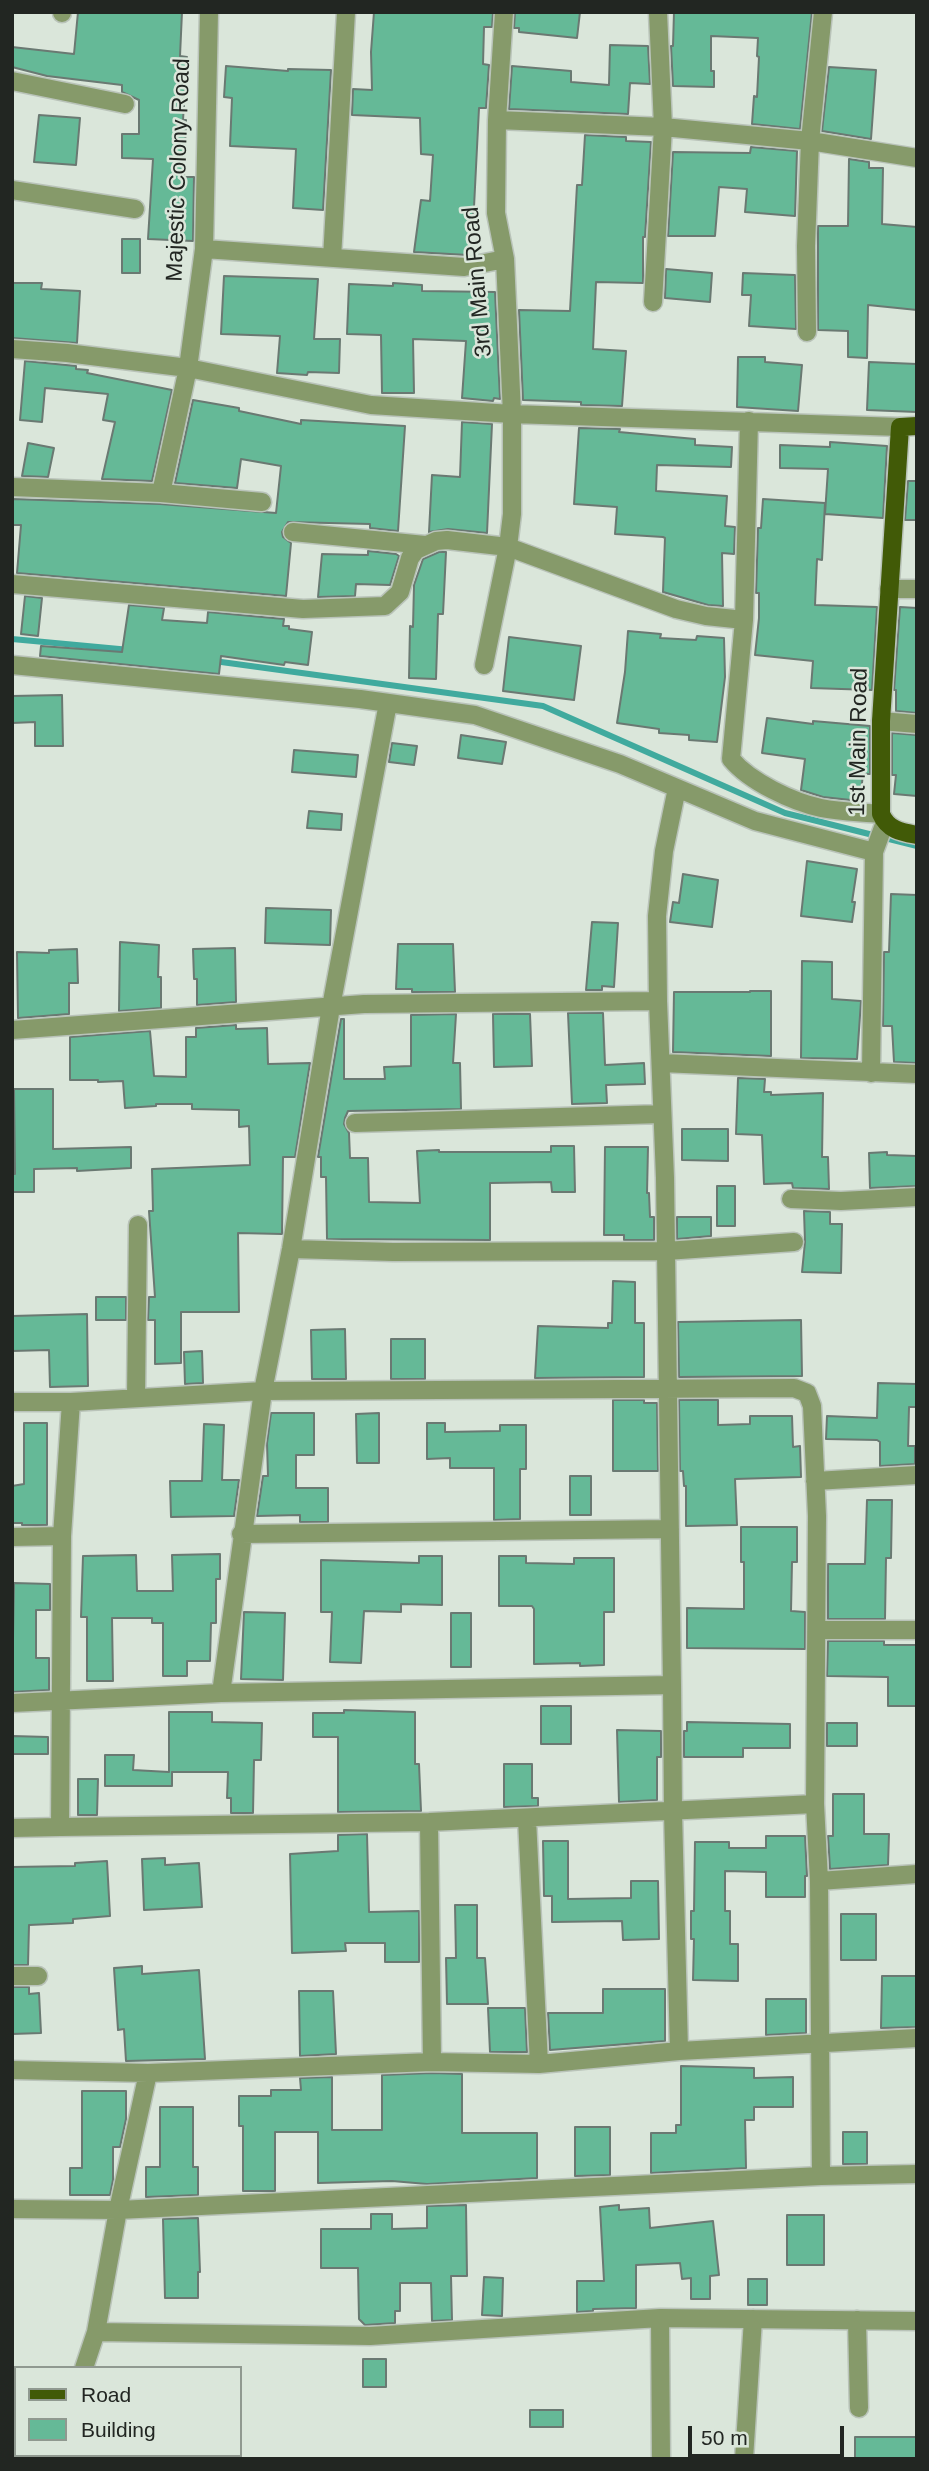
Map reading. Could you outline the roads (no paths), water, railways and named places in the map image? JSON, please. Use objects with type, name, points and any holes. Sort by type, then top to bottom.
[{"type":"main road","name":"1st Main Road","points":[[879,833],[881,721],[889,589],[908,427]]},
{"type":"main road","points":[[879,833],[894,830],[917,835]]},
{"type":"street","name":"Majestic Colony Road","points":[[160,493],[188,368],[204,249],[209,12]]},
{"type":"street","points":[[332,258],[346,12]]},
{"type":"street","name":"3rd Main Road","points":[[484,665],[512,514],[512,414],[505,259],[496,213],[497,120],[503,12]]},
{"type":"street","points":[[653,302],[663,127],[658,12]]},
{"type":"street","points":[[807,332],[806,246],[810,141],[823,12]]},
{"type":"street","points":[[12,81],[125,104]]},
{"type":"street","points":[[497,120],[663,127],[810,141],[917,158]]},
{"type":"street","points":[[12,190],[135,209]]},
{"type":"street","points":[[204,249],[464,267],[505,259]]},
{"type":"street","points":[[12,349],[188,368],[371,405],[512,414],[908,427]]},
{"type":"street","points":[[749,421],[744,620],[731,759],[752,777],[795,800],[822,808],[879,833]]},
{"type":"street","points":[[12,488],[160,493],[262,502]]},
{"type":"street","points":[[293,532],[425,545]]},
{"type":"street","points":[[12,584],[303,608],[357,609],[385,606],[400,592],[410,558],[416,550],[447,540],[508,547],[676,609],[699,615],[744,620]]},
{"type":"street","points":[[889,589],[917,589]]},
{"type":"street","points":[[12,665],[388,703],[475,715],[620,764],[755,821],[879,833]]},
{"type":"street","points":[[220,1693],[263,1391],[291,1249],[331,1007],[388,703]]},
{"type":"street","points":[[881,721],[917,724]]},
{"type":"street","points":[[677,788],[664,851],[657,916],[666,1251],[673,1812],[679,2051]]},
{"type":"street","name":"1st Main Road","points":[[871,1073],[879,833]]},
{"type":"street","points":[[12,1030],[364,1004],[658,1001]]},
{"type":"street","points":[[661,1063],[917,1074]]},
{"type":"street","points":[[355,1123],[663,1114]]},
{"type":"street","points":[[791,1199],[841,1201],[917,1197]]},
{"type":"street","points":[[136,1398],[138,1225]]},
{"type":"street","points":[[291,1249],[393,1252],[666,1251],[794,1242]]},
{"type":"street","points":[[12,1402],[71,1402],[263,1391],[794,1388],[807,1393],[812,1406],[815,1481],[815,1804],[821,2043],[821,2176]]},
{"type":"street","points":[[60,1827],[62,1536],[71,1402]]},
{"type":"street","points":[[815,1481],[917,1475]]},
{"type":"street","points":[[242,1534],[670,1529]]},
{"type":"street","points":[[12,1537],[62,1536]]},
{"type":"street","points":[[817,1630],[917,1630]]},
{"type":"street","points":[[12,1703],[220,1693],[672,1685]]},
{"type":"street","points":[[12,1828],[429,1822],[815,1804]]},
{"type":"street","points":[[527,1819],[539,2064]]},
{"type":"street","points":[[429,1822],[432,2062]]},
{"type":"street","points":[[818,1881],[917,1874]]},
{"type":"street","points":[[12,1976],[38,1976]]},
{"type":"street","points":[[12,2070],[148,2073],[432,2062],[539,2064],[679,2051],[917,2038]]},
{"type":"street","points":[[85,2366],[96,2332],[118,2210],[148,2073]]},
{"type":"street","points":[[12,2209],[118,2210],[821,2176],[917,2174]]},
{"type":"street","points":[[96,2332],[370,2336],[660,2318],[917,2321]]},
{"type":"street","points":[[660,2318],[661,2459]]},
{"type":"street","points":[[744,2459],[754,2319]]},
{"type":"street","points":[[857,2320],[859,2408]]},
{"type":"waterway","points":[[12,639],[130,650]]},
{"type":"waterway","points":[[214,661],[543,706],[785,813],[917,846]]}]
